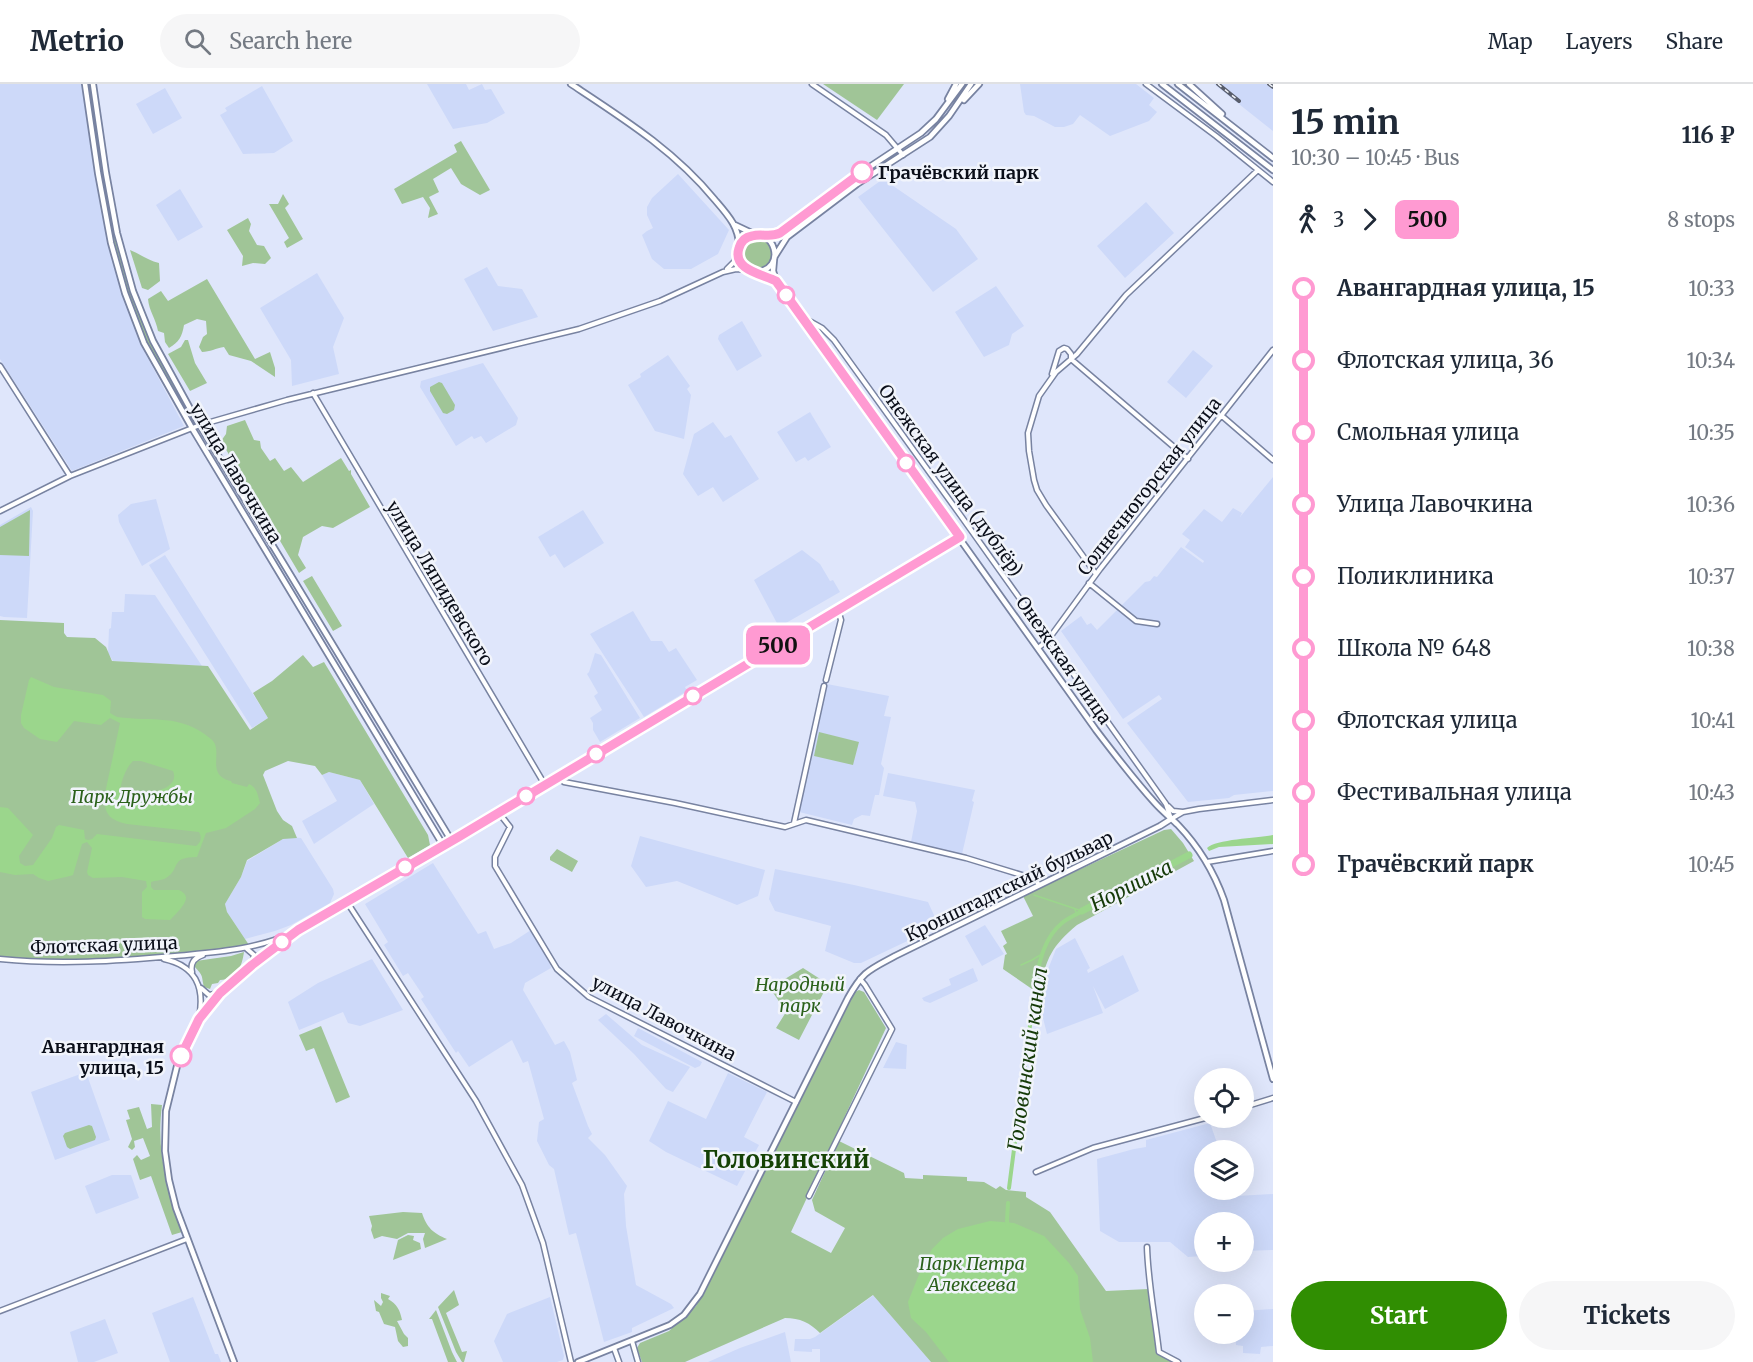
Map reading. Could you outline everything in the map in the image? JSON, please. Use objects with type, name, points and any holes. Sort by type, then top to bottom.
[{"type":"main road","name":"улица Лавочкина","points":[[85,84],[102,199],[119,271],[134,317],[152,358],[443,845]]},
{"type":"main road","name":"улица Лавочкина","points":[[93,84],[110,197],[123,258],[153,341],[200,425],[451,840]]},
{"type":"main road","points":[[571,84],[640,130],[681,162],[735,225],[739,236],[740,263],[751,271],[776,281]]},
{"type":"main road","points":[[936,119],[956,84]]},
{"type":"main road","points":[[738,250],[748,237],[771,236],[780,233],[853,178],[927,129],[962,84]]},
{"type":"main road","points":[[953,110],[971,84]]},
{"type":"main road","points":[[751,271],[766,269],[787,237],[857,184],[930,137],[979,84]]},
{"type":"main road","points":[[1162,84],[1273,170]]},
{"type":"main road","points":[[1178,84],[1273,158]]},
{"type":"main road","points":[[1189,84],[1244,134]]},
{"type":"main road","points":[[735,225],[772,243],[774,258]]},
{"type":"main road","name":"Онежская улица","points":[[774,258],[773,271],[776,281],[800,316],[1127,772],[1195,845],[1214,873],[1224,900],[1273,1079]]},
{"type":"main road","name":"Флотская улица","points":[[298,930],[499,813],[960,537]]},
{"type":"main road","name":"Кронштадтский бульвар","points":[[578,1362],[677,1320],[696,1300],[859,979],[869,970],[886,961],[1171,819]]},
{"type":"main road","points":[[234,1362],[187,1239],[169,1180],[165,1129],[169,1097],[177,1066],[199,1019],[220,993],[298,930]]},
{"type":"street","points":[[812,84],[886,135],[903,155]]},
{"type":"street","points":[[1146,84],[1273,182]]},
{"type":"street","points":[[1096,574],[1037,490],[1029,451],[1028,433],[1040,396],[1060,367],[1071,359],[1126,295],[1258,170]]},
{"type":"street","points":[[102,199],[107,202],[110,197]]},
{"type":"street","points":[[104,209],[107,204],[112,208]]},
{"type":"street","points":[[723,272],[734,262],[738,250]]},
{"type":"street","points":[[0,512],[70,476],[200,425],[312,393],[588,326],[660,301],[723,272],[736,269],[751,271]]},
{"type":"street","name":"Онежская улица (дублёр)","points":[[800,316],[822,328],[834,340],[1166,804],[1171,819]]},
{"type":"street","points":[[1052,378],[1059,351],[1067,349],[1071,354],[1071,359],[1188,459]]},
{"type":"street","name":"Солнечногорская улица","points":[[1038,648],[1048,639],[1096,574],[1273,350]]},
{"type":"street","points":[[0,366],[70,476]]},
{"type":"street","name":"улица Ляпидевского","points":[[312,393],[545,785]]},
{"type":"street","points":[[1221,416],[1273,460]]},
{"type":"street","points":[[267,551],[269,545],[275,546]]},
{"type":"street","points":[[1089,584],[1136,621],[1157,624]]},
{"type":"street","points":[[826,680],[841,620],[838,610]]},
{"type":"street","points":[[794,824],[824,686]]},
{"type":"street","points":[[404,779],[410,780],[411,774]]},
{"type":"street","points":[[558,777],[564,782],[785,827],[806,820],[944,852],[1019,873],[1035,879],[1039,885]]},
{"type":"street","points":[[1166,804],[1173,811],[1183,812],[1273,800]]},
{"type":"street","points":[[1171,819],[1183,812]]},
{"type":"street","name":"улица Лавочкина","points":[[499,813],[510,827],[495,857],[495,866],[557,969],[589,997],[796,1102]]},
{"type":"street","points":[[1207,862],[1273,851]]},
{"type":"street","points":[[347,902],[476,1101],[522,1185],[549,1265],[571,1362]]},
{"type":"street","name":"Флотская улица","points":[[0,959],[52,963],[160,958],[268,943],[298,930]]},
{"type":"street","points":[[243,948],[250,950],[254,955],[252,965]]},
{"type":"street","name":"Флотская улица","points":[[194,975],[192,966],[194,959],[209,953]]},
{"type":"street","points":[[160,958],[181,964],[194,975],[202,990],[209,995],[220,993]]},
{"type":"street","points":[[809,1196],[892,1029],[865,984],[859,979]]},
{"type":"street","points":[[199,985],[202,1000],[199,1019]]},
{"type":"street","points":[[1254,1104],[1273,1098]]},
{"type":"street","points":[[1036,1172],[1093,1148],[1194,1121]]},
{"type":"street","points":[[0,1311],[187,1239]]},
{"type":"street","points":[[1147,1247],[1148,1276],[1159,1352],[1178,1362]]},
{"type":"street","points":[[632,1341],[638,1362]]},
{"type":"street","points":[[614,1348],[619,1362]]},
{"type":"shaded area","points":[[0,84],[83,84],[97,188],[121,290],[143,349],[184,426],[72,471],[0,359]]},
{"type":"shaded area","points":[[427,84],[466,84],[469,90],[482,84],[485,90],[491,89],[505,113],[487,123],[453,129]]},
{"type":"shaded area","points":[[1020,84],[1136,84],[1154,98],[1149,105],[1157,112],[1149,121],[1110,136],[1080,115],[1073,124],[1055,127],[1034,116],[1026,115]]},
{"type":"shaded area","points":[[1214,84],[1273,84],[1273,131],[1225,93]]},
{"type":"shaded area","points":[[262,86],[293,141],[274,153],[243,154],[220,115],[227,111],[225,108]]},
{"type":"shaded area","points":[[165,88],[182,118],[153,134],[136,104]]},
{"type":"shaded area","points":[[678,174],[729,230],[718,254],[691,269],[664,269],[652,259],[642,235],[653,228],[647,215],[647,207],[652,198]]},
{"type":"shaded area","points":[[883,179],[956,229],[978,259],[933,292],[858,197]]},
{"type":"shaded area","points":[[180,189],[203,227],[178,241],[156,205]]},
{"type":"shaded area","points":[[1146,202],[1174,233],[1125,278],[1097,246]]},
{"type":"shaded area","points":[[487,267],[498,286],[522,289],[538,317],[493,331],[464,279]]},
{"type":"shaded area","points":[[317,273],[344,318],[333,347],[339,374],[292,386],[291,360],[260,308]]},
{"type":"shaded area","points":[[996,286],[1024,326],[1012,334],[1009,345],[984,357],[955,312]]},
{"type":"shaded area","points":[[742,321],[762,356],[737,371],[718,339],[719,335]]},
{"type":"shaded area","points":[[1193,350],[1213,366],[1186,398],[1167,382]]},
{"type":"shaded area","points":[[668,355],[690,386],[687,389],[691,395],[684,439],[655,431],[628,385]]},
{"type":"shaded area","points":[[483,363],[518,418],[516,425],[486,443],[481,436],[474,439],[472,436],[456,446],[420,387],[421,381]]},
{"type":"shaded area","points":[[810,412],[831,447],[808,461],[805,457],[796,462],[777,432]]},
{"type":"shaded area","points":[[713,422],[725,438],[731,435],[759,479],[723,502],[713,487],[698,496],[683,474],[694,434]]},
{"type":"shaded area","points":[[1273,477],[1273,791],[1188,802],[1127,723],[1162,699],[1159,695],[1123,719],[1061,631],[1081,616],[1087,625],[1091,623],[1097,630],[1145,582],[1150,581],[1154,576],[1157,577],[1181,547],[1203,563],[1204,561],[1185,547],[1190,540],[1182,534],[1204,509],[1222,522],[1233,508],[1242,513],[1240,517]]},
{"type":"shaded area","points":[[156,499],[170,549],[142,566],[119,522],[118,515],[131,504]]},
{"type":"shaded area","points":[[31,507],[33,511],[27,618],[0,616],[0,525]]},
{"type":"shaded area","points":[[583,510],[604,543],[564,568],[555,554],[550,557],[538,537]]},
{"type":"shaded area","points":[[802,550],[820,564],[840,592],[779,627],[754,580]]},
{"type":"shaded area","points":[[165,555],[268,718],[252,728],[149,565]]},
{"type":"shaded area","points":[[125,594],[155,595],[202,666],[113,661],[108,653],[112,612],[124,612]]},
{"type":"shaded area","points":[[633,611],[651,641],[662,641],[669,652],[676,648],[697,680],[685,687],[687,691],[644,717],[590,634]]},
{"type":"shaded area","points":[[595,653],[601,655],[640,718],[600,742],[593,730],[590,718],[602,710],[594,696],[598,693],[587,674]]},
{"type":"shaded area","points":[[31,677],[54,687],[103,695],[111,701],[110,713],[117,717],[166,720],[188,725],[200,731],[215,744],[216,768],[223,778],[247,787],[249,784],[252,785],[255,789],[260,803],[255,809],[226,828],[206,833],[197,857],[182,859],[166,878],[151,882],[154,890],[179,890],[185,896],[186,900],[170,920],[142,917],[142,892],[147,887],[146,881],[122,877],[93,878],[88,875],[92,848],[87,842],[82,844],[73,875],[48,881],[33,874],[15,875],[0,872],[0,807],[8,808],[33,835],[19,856],[20,863],[25,866],[33,865],[59,825],[84,830],[85,839],[88,840],[97,834],[196,846],[200,840],[199,832],[127,824],[116,821],[110,816],[107,813],[104,798],[120,723],[110,718],[101,725],[74,721],[57,742],[40,739],[24,728],[21,723]],"holes":[[[133,761],[141,761],[173,771],[174,778],[165,788],[123,799],[120,793],[125,773]]]},
{"type":"shaded area","points":[[827,684],[889,696],[884,716],[891,717],[881,764],[884,768],[879,795],[875,795],[870,816],[862,815],[854,819],[852,825],[799,812]]},
{"type":"shaded area","points":[[329,772],[360,780],[374,804],[314,844],[302,821],[337,801],[322,775]]},
{"type":"shaded area","points":[[888,773],[975,790],[962,854],[911,842],[917,811],[915,802],[883,796]]},
{"type":"shaded area","points":[[1273,835],[1273,844],[1219,847],[1209,851],[1207,848],[1228,841]]},
{"type":"shaded area","points":[[640,836],[765,870],[758,896],[737,905],[677,881],[646,887],[631,866]]},
{"type":"shaded area","points":[[290,837],[301,838],[334,894],[330,903],[291,925],[245,939],[227,912],[225,904],[241,877],[247,861]]},
{"type":"shaded area","points":[[433,863],[478,934],[486,931],[494,949],[511,943],[531,930],[550,964],[551,968],[525,983],[523,990],[555,1045],[564,1041],[570,1052],[577,1080],[572,1083],[592,1134],[588,1138],[605,1155],[627,1186],[624,1194],[626,1226],[636,1285],[671,1304],[674,1308],[632,1328],[632,1332],[604,1342],[576,1233],[569,1235],[554,1169],[549,1165],[537,1141],[539,1122],[544,1119],[528,1061],[523,1063],[512,1040],[469,1067],[458,1051],[456,1053],[421,999],[424,997],[408,973],[403,976],[384,945],[388,942],[365,904]]},
{"type":"shaded area","points":[[775,869],[928,902],[939,926],[861,963],[854,963],[825,951],[831,926],[775,911],[769,899]]},
{"type":"shaded area","points":[[985,925],[1004,954],[982,966],[965,936]]},
{"type":"shaded area","points":[[1075,938],[1090,968],[1087,970],[1088,973],[1123,955],[1139,991],[1105,1009],[1093,986],[1103,1013],[1047,1034],[1043,1018],[1035,1014],[1039,998],[1036,979],[1047,972],[1056,949]]},
{"type":"shaded area","points":[[372,959],[403,1010],[360,1026],[348,1023],[343,1012],[299,1030],[288,1002],[318,983]]},
{"type":"shaded area","points":[[973,968],[978,981],[930,1003],[922,998],[951,985],[949,979]]},
{"type":"shaded area","points":[[606,1014],[642,1045],[690,1067],[673,1092],[666,1089],[598,1020]]},
{"type":"shaded area","points":[[638,1028],[702,1062],[700,1066],[695,1068],[634,1036]]},
{"type":"shaded area","points":[[896,1042],[907,1045],[906,1069],[883,1068]]},
{"type":"shaded area","points":[[86,1072],[110,1140],[55,1160],[31,1092]]},
{"type":"shaded area","points":[[728,1073],[767,1092],[744,1137],[759,1145],[737,1186],[666,1152],[649,1141],[668,1101],[706,1119]]},
{"type":"shaded area","points":[[1194,1127],[1212,1128],[1216,1140],[1194,1140],[1194,1200],[1254,1200],[1254,1195],[1273,1194],[1273,1250],[1254,1251],[1254,1212],[1194,1212],[1194,1257],[1188,1257],[1170,1242],[1119,1242],[1100,1231],[1097,1159],[1146,1147],[1146,1140]]},
{"type":"shaded area","points":[[112,1175],[131,1175],[139,1198],[96,1214],[85,1186]]},
{"type":"shaded area","points":[[990,1221],[1014,1223],[1044,1236],[1069,1263],[1078,1276],[1080,1309],[1090,1338],[1093,1362],[949,1362],[926,1332],[911,1318],[908,1302],[932,1249],[943,1238],[958,1229]]},
{"type":"shaded area","points":[[874,1295],[931,1362],[820,1362],[820,1349],[812,1349],[812,1352],[794,1351],[795,1339],[815,1337]]},
{"type":"shaded area","points":[[193,1297],[215,1354],[218,1354],[221,1362],[170,1362],[152,1313]]},
{"type":"shaded area","points":[[550,1297],[563,1360],[503,1362],[494,1341],[507,1314]]},
{"type":"shaded area","points":[[1273,1309],[1273,1346],[1261,1347],[1260,1354],[1243,1353],[1243,1346],[1236,1345],[1254,1344],[1254,1310]]},
{"type":"shaded area","points":[[105,1319],[118,1353],[94,1362],[78,1362],[70,1332]]},
{"type":"shaded area","points":[[785,1332],[791,1362],[708,1362],[740,1348]]},
{"type":"green space","points":[[85,84],[93,84],[106,173],[123,258],[153,341],[200,425],[192,428],[152,358],[134,317],[104,209]]},
{"type":"green space","name":"Грачёвский парк","points":[[823,84],[904,84],[877,120]]},
{"type":"green space","points":[[461,141],[490,190],[480,195],[461,184],[451,168],[433,179],[439,192],[429,197],[438,214],[428,218],[430,208],[423,197],[402,204],[394,189],[457,152],[454,145]]},
{"type":"green space","points":[[283,194],[289,204],[285,208],[303,239],[287,248],[284,242],[289,238],[269,204],[278,204]]},
{"type":"green space","points":[[248,218],[251,224],[249,231],[257,245],[264,246],[271,258],[265,264],[253,263],[242,266],[243,256],[227,230]]},
{"type":"green space","points":[[757,239],[768,243],[772,254],[768,265],[757,269],[746,265],[742,254],[746,243]]},
{"type":"green space","points":[[130,250],[159,263],[160,281],[148,290],[142,288]]},
{"type":"green space","points":[[207,279],[255,359],[270,352],[275,377],[251,361],[229,355],[224,347],[202,352],[199,347],[203,337],[207,334],[206,321],[197,319],[184,325],[180,339],[169,348],[165,342],[164,333],[158,331],[148,299],[161,291],[168,301]]},
{"type":"green space","points":[[185,340],[188,340],[195,363],[207,383],[190,391],[168,354],[181,347]]},
{"type":"green space","points":[[439,382],[442,383],[455,405],[454,410],[447,414],[443,413],[430,391],[430,387]]},
{"type":"green space","points":[[245,420],[254,440],[260,441],[261,448],[270,461],[275,458],[284,471],[291,467],[303,482],[341,458],[349,471],[351,470],[351,474],[370,507],[333,528],[322,526],[303,537],[298,555],[306,568],[299,573],[221,441],[226,434],[227,426]]},
{"type":"green space","points":[[30,510],[29,556],[0,555],[0,527]]},
{"type":"green space","points":[[312,576],[342,626],[333,631],[303,581]]},
{"type":"green space","name":"Парк Дружбы","points":[[0,620],[64,623],[64,633],[67,637],[95,638],[106,647],[112,661],[208,666],[250,730],[268,718],[253,693],[272,681],[303,655],[313,667],[324,662],[428,835],[430,845],[408,858],[360,780],[329,772],[322,775],[315,766],[288,761],[265,771],[263,775],[277,811],[283,820],[292,826],[297,838],[283,839],[247,860],[241,877],[225,904],[227,912],[249,945],[203,952],[118,959],[59,960],[0,957]]},
{"type":"green space","points":[[819,732],[859,742],[853,765],[814,756]]},
{"type":"green space","points":[[1171,829],[1194,861],[1077,925],[1051,953],[1040,990],[1032,989],[1003,969],[1007,954],[1003,946],[1007,943],[1001,931],[1033,916],[1023,896],[1164,830]]},
{"type":"green space","points":[[557,849],[578,861],[572,872],[550,860]]},
{"type":"green space","points":[[244,952],[235,975],[212,984],[210,989],[204,987],[202,976],[194,966],[196,961]]},
{"type":"green space","name":"Народный парк","points":[[803,968],[828,984],[799,1040],[776,1028],[786,1012],[770,988]]},
{"type":"green space","name":"Парк Петра Алексеева","points":[[859,990],[864,992],[886,1028],[791,1232],[831,1253],[845,1228],[815,1211],[812,1200],[839,1141],[904,1173],[905,1178],[923,1179],[923,1175],[967,1177],[967,1181],[984,1182],[996,1189],[1000,1186],[1006,1190],[1026,1192],[1026,1197],[1050,1212],[1106,1291],[1149,1289],[1156,1353],[1174,1362],[931,1362],[873,1295],[820,1333],[804,1322],[785,1318],[685,1362],[642,1362],[637,1348],[640,1343],[669,1331],[696,1306],[849,1003],[855,992]]},
{"type":"green space","points":[[321,1026],[350,1097],[336,1103],[314,1048],[306,1051],[299,1035]]},
{"type":"green space","points":[[151,1104],[162,1105],[160,1138],[164,1169],[182,1232],[172,1235],[151,1176],[140,1180],[133,1159],[137,1155],[141,1160],[150,1156],[143,1138],[134,1141],[135,1147],[132,1150],[128,1147],[132,1139],[126,1120],[130,1119],[127,1110],[139,1107],[147,1129],[152,1127]]},
{"type":"green space","points":[[92,1126],[95,1140],[70,1149],[67,1147],[63,1136],[65,1133]]},
{"type":"green space","points":[[403,1212],[422,1213],[431,1229],[447,1239],[425,1248],[423,1239],[425,1233],[408,1233],[397,1239],[382,1236],[374,1239],[369,1216]]},
{"type":"green space","points":[[408,1235],[414,1236],[413,1240],[420,1243],[421,1249],[393,1260],[398,1240]]},
{"type":"green space","points":[[454,1290],[459,1305],[446,1313],[462,1352],[467,1351],[464,1362],[456,1352],[438,1307]]},
{"type":"green space","points":[[381,1293],[390,1296],[388,1299],[399,1310],[402,1320],[397,1321],[408,1338],[408,1346],[403,1347],[398,1341],[395,1327],[384,1324],[379,1312],[376,1311],[374,1300],[381,1306],[383,1302]]},
{"type":"green space","points":[[436,1310],[457,1362],[448,1362],[432,1319],[429,1319]]},
{"type":"waterway","name":"Норишка","points":[[1082,911],[1189,855]]},
{"type":"waterway","name":"Норишка","points":[[1034,895],[1082,911]]},
{"type":"waterway","name":"Норишка","points":[[1074,908],[1077,914]]},
{"type":"waterway","name":"Головинский канал","points":[[1009,1188],[1039,964],[1051,935],[1064,921],[1082,911]]},
{"type":"waterway","points":[[1021,965],[1042,954]]},
{"type":"waterway","name":"Головинский канал","points":[[1008,1203],[1008,1226]]},
{"type":"railway","points":[[1218,84],[1239,101]]},
{"type":"railway","points":[[1269,84],[1273,87]]},
{"type":"bus line","name":"500","points":[[181,1056],[199,1019],[220,993],[298,930],[460,836],[960,537],[776,281],[748,270],[739,260],[739,248],[748,237],[771,236],[780,233],[862,172]]},
{"type":"place","name":"Грачёвский парк","points":[[862,172]]},
{"type":"place","name":"Авангардная улица, 15","points":[[181,1056]]},
{"type":"district","name":"Головинский","points":[[786,1159]]}]
